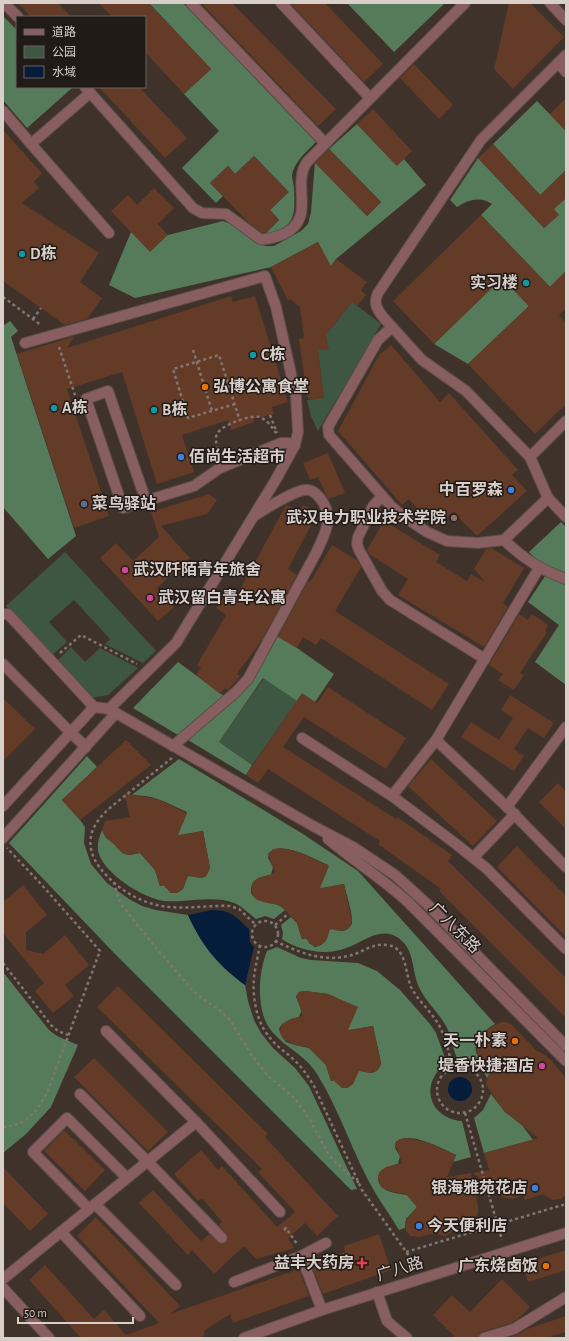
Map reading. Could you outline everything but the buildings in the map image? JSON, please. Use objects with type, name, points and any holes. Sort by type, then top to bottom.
[{"type":"street","points":[[4,3],[17,16]]},
{"type":"street","points":[[191,3],[325,143]]},
{"type":"street","points":[[281,3],[370,98]]},
{"type":"street","points":[[31,144],[87,90],[193,208],[202,213],[226,214],[260,239],[283,234],[290,231],[297,224],[302,210],[301,177],[304,166],[325,143],[465,3]]},
{"type":"street","points":[[550,3],[566,20]]},
{"type":"street","points":[[566,55],[481,140],[378,293],[375,301],[378,310],[422,360],[461,387],[476,400],[530,457],[548,498],[566,517]]},
{"type":"street","points":[[558,63],[566,72]]},
{"type":"street","points":[[3,111],[109,233]]},
{"type":"street","points":[[3,838],[86,747],[113,711],[148,670],[176,643],[254,516],[295,445],[298,432],[296,396],[276,307],[265,276],[25,343]]},
{"type":"street","points":[[392,327],[378,340],[328,427],[329,435],[382,496],[403,516],[436,537],[447,541],[467,543],[504,540],[548,498]]},
{"type":"street","points":[[146,501],[108,391],[86,399],[123,508],[146,501],[194,486],[220,468],[281,444],[288,443],[295,445]]},
{"type":"street","points":[[530,457],[566,421]]},
{"type":"street","points":[[177,748],[237,692],[248,679],[316,553],[325,534],[328,523],[326,509],[322,502],[313,492],[308,490],[303,490],[294,494],[254,516]]},
{"type":"street","points":[[382,496],[373,506],[358,537],[357,544],[382,591],[390,600],[485,659]]},
{"type":"street","points":[[504,540],[539,568],[566,579]]},
{"type":"street","points":[[392,796],[436,740],[539,568]]},
{"type":"street","points":[[3,614],[8,614],[94,708],[113,711]]},
{"type":"street","points":[[3,664],[86,747]]},
{"type":"street","points":[[3,806],[94,708]]},
{"type":"street","name":"广八东路","points":[[113,711],[313,826],[353,847],[395,875],[412,890],[566,1046]]},
{"type":"street","points":[[507,807],[566,727]]},
{"type":"street","points":[[302,738],[392,796],[486,868],[566,949]]},
{"type":"street","points":[[436,740],[515,814],[566,867]]},
{"type":"street","points":[[473,858],[515,814]]},
{"type":"street","name":"广八东路","points":[[313,826],[348,855],[390,886],[403,898],[566,1061]]},
{"type":"street","points":[[106,1031],[196,1122],[280,1212]]},
{"type":"street","points":[[80,1094],[222,1238]]},
{"type":"street","points":[[127,1178],[67,1118],[33,1152],[176,1286]]},
{"type":"street","points":[[3,1279],[196,1122]]},
{"type":"street","points":[[61,1232],[140,1316]]},
{"type":"street","name":"广八路","points":[[247,1338],[322,1310],[566,1233]]},
{"type":"street","points":[[234,1282],[301,1256],[326,1243]]},
{"type":"street","points":[[301,1256],[322,1310]]},
{"type":"street","points":[[3,1288],[49,1338]]},
{"type":"street","points":[[377,1292],[387,1321],[407,1338]]},
{"type":"street","points":[[484,1338],[514,1329],[566,1297]]},
{"type":"path","points":[[3,296],[55,335],[77,402],[86,399]]},
{"type":"path","points":[[33,319],[41,308]]},
{"type":"path","points":[[192,350],[212,411]]},
{"type":"path","points":[[235,404],[188,418],[173,369],[219,355],[235,404],[240,421]]},
{"type":"path","points":[[270,415],[281,444]]},
{"type":"path","points":[[220,454],[216,442],[216,435],[221,429],[229,424],[257,416],[264,419],[276,434]]},
{"type":"path","points":[[51,661],[81,634],[148,670]]},
{"type":"path","points":[[177,748],[99,819],[90,838],[92,853],[95,860],[103,872],[114,882],[130,894],[142,900],[169,907],[230,906],[239,909],[256,925]]},
{"type":"path","points":[[3,845],[40,884],[100,952],[48,1090],[38,1109],[23,1121],[11,1126],[3,1127]]},
{"type":"path","points":[[114,882],[121,904],[147,937],[194,992],[222,1012],[230,1020],[256,1061],[268,1076],[291,1095],[299,1104],[309,1118],[327,1152],[334,1161],[359,1184]]},
{"type":"path","points":[[275,925],[288,914]]},
{"type":"path","points":[[268,921],[275,925],[278,933],[275,941],[268,946],[256,943],[253,936],[256,925],[260,922],[268,921]]},
{"type":"path","points":[[275,941],[304,954],[322,958],[350,956],[378,945],[386,945],[397,949],[404,960],[412,987],[440,1027],[453,1068]]},
{"type":"path","points":[[260,945],[254,977],[254,987],[258,1013],[263,1027],[271,1039],[305,1072],[314,1086],[359,1184],[371,1204],[425,1277]]},
{"type":"path","points":[[3,963],[51,1025],[58,1031],[68,1035]]},
{"type":"path","points":[[466,1067],[473,1070],[483,1083],[484,1091],[478,1105],[465,1113],[450,1111],[444,1106],[437,1093],[440,1078],[445,1072],[453,1068],[466,1067]]},
{"type":"path","points":[[465,1113],[506,1252]]},
{"type":"path","points":[[406,1252],[566,1204]]},
{"type":"path","points":[[284,1230],[286,1228],[295,1239]]},
{"type":"green space","points":[[149,3],[183,3],[316,142],[301,157],[293,170],[293,216],[290,222],[280,230],[262,237],[279,220],[270,210],[288,192],[254,156],[235,174],[228,166],[210,183],[223,196],[216,203],[182,168],[219,131],[184,94],[211,69]]},
{"type":"green space","points":[[347,3],[445,3],[394,52]]},
{"type":"green space","points":[[3,16],[16,29],[16,88],[72,88],[27,128],[3,100]]},
{"type":"green space","points":[[537,101],[566,131],[566,170],[548,188],[556,197],[548,204],[493,144]]},
{"type":"green space","points":[[357,124],[396,165],[404,159],[426,185],[336,259],[328,270],[318,242],[271,267],[135,298],[109,285],[131,232],[168,235],[223,221],[236,226],[259,244],[274,246],[301,231],[308,224],[311,212],[315,162],[367,216],[381,202],[329,149]]},
{"type":"green space","points":[[478,158],[544,228],[558,215],[553,209],[566,198],[566,271],[550,287],[481,215],[492,204],[483,200],[474,200],[465,202],[457,207],[450,200]]},
{"type":"green space","points":[[502,278],[529,306],[468,364],[434,344]]},
{"type":"green space","points":[[352,302],[381,324],[318,431],[311,416],[307,400],[324,398],[318,350],[328,349],[326,335]]},
{"type":"green space","points":[[10,321],[18,331],[11,337],[76,536],[48,559],[3,507],[3,326]]},
{"type":"green space","points":[[561,522],[566,527],[566,685],[535,662],[559,625],[528,602],[551,567],[538,561],[529,552]]},
{"type":"green space","points":[[65,552],[156,651],[143,663],[105,644],[110,639],[74,600],[49,622],[67,642],[52,655],[6,606]]},
{"type":"green space","points":[[278,636],[334,674],[315,702],[297,701],[263,678],[219,742],[252,765],[246,775],[188,740],[247,688],[256,676]]},
{"type":"green space","points":[[71,647],[85,662],[100,648],[138,668],[108,695],[91,698],[57,661]]},
{"type":"green space","points":[[178,662],[224,696],[178,735],[133,708]]},
{"type":"green space","points":[[264,678],[297,701],[252,765],[219,742]]},
{"type":"green space","points":[[87,756],[97,767],[62,800],[85,827],[84,843],[91,864],[107,883],[129,899],[142,906],[156,910],[188,915],[199,936],[212,954],[235,978],[245,985],[254,1020],[261,1033],[273,1048],[295,1068],[309,1086],[357,1189],[351,1190],[116,955],[9,843]]},
{"type":"green space","points":[[179,759],[303,834],[358,871],[495,1024],[480,1036],[476,1045],[478,1057],[491,1072],[487,1078],[476,1064],[458,1060],[446,1026],[417,983],[408,948],[396,936],[380,934],[340,950],[326,952],[303,949],[282,939],[283,933],[281,925],[291,917],[297,923],[302,939],[307,938],[309,943],[315,947],[321,945],[325,941],[329,930],[333,928],[343,931],[351,926],[351,914],[344,884],[333,886],[334,891],[328,891],[308,885],[325,876],[328,865],[307,855],[290,850],[275,850],[269,853],[268,858],[273,867],[271,875],[257,879],[252,885],[251,891],[252,895],[256,898],[281,906],[285,910],[274,919],[265,916],[256,919],[240,906],[227,901],[209,899],[164,901],[155,899],[126,884],[109,870],[98,851],[98,842],[102,830],[106,837],[123,853],[131,855],[140,853],[155,870],[160,886],[165,885],[171,893],[177,893],[183,889],[187,877],[191,875],[201,878],[206,876],[210,868],[203,831],[192,833],[193,837],[187,839],[166,832],[178,821],[183,823],[187,812],[152,797],[129,797]]},
{"type":"green space","points":[[277,947],[301,958],[358,963],[377,971],[400,990],[436,1033],[447,1063],[438,1071],[433,1080],[430,1089],[431,1098],[441,1113],[450,1118],[462,1121],[471,1157],[453,1162],[456,1155],[425,1141],[409,1138],[396,1142],[395,1148],[400,1156],[398,1164],[382,1170],[378,1176],[378,1179],[383,1188],[393,1193],[407,1195],[417,1207],[406,1219],[405,1228],[399,1230],[376,1194],[360,1165],[333,1103],[317,1074],[305,1060],[275,1035],[265,1020],[262,1012],[260,986],[262,967],[267,951]],"holes":[[[305,991],[328,994],[357,1008],[353,1018],[349,1016],[336,1027],[357,1033],[363,1032],[362,1028],[373,1026],[381,1063],[380,1067],[375,1072],[371,1073],[362,1070],[357,1072],[353,1084],[347,1088],[342,1088],[335,1080],[331,1081],[326,1065],[309,1048],[286,1042],[279,1029],[282,1024],[299,1017],[302,1009],[296,997],[299,992]]]},
{"type":"green space","points":[[3,972],[49,1030],[57,1036],[78,1045],[51,1107],[26,1134],[3,1153]]},
{"type":"green space","points":[[491,1094],[505,1112],[522,1125],[533,1140],[484,1153],[474,1118],[483,1110]]},
{"type":"water","points":[[212,910],[224,911],[233,915],[249,929],[250,942],[254,947],[245,985],[235,978],[212,954],[199,936],[188,915]]},
{"type":"water","points":[[460,1077],[469,1080],[472,1089],[469,1098],[460,1101],[451,1098],[448,1089],[451,1080]]},
{"type":"place","name":"D栋","points":[[22,254]]},
{"type":"place","name":"实习楼","points":[[526,283]]},
{"type":"place","name":"C栋","points":[[253,355]]},
{"type":"place","name":"弘博公寓食堂","points":[[205,387]]},
{"type":"place","name":"A栋","points":[[54,408]]},
{"type":"place","name":"B栋","points":[[154,410]]},
{"type":"place","name":"佰尚生活超市","points":[[181,457]]},
{"type":"place","name":"中百罗森","points":[[511,490]]},
{"type":"place","name":"菜鸟驿站","points":[[84,504]]},
{"type":"place","name":"武汉电力职业技术学院","points":[[454,518]]},
{"type":"place","name":"武汉阡陌青年旅舍","points":[[125,570]]},
{"type":"place","name":"武汉留白青年公寓","points":[[150,598]]},
{"type":"place","name":"天一朴素","points":[[515,1041]]},
{"type":"place","name":"堤香快捷酒店","points":[[542,1066]]},
{"type":"place","name":"银海雅苑花店","points":[[535,1188]]},
{"type":"place","name":"今天便利店","points":[[419,1226]]},
{"type":"place","name":"益丰大药房","points":[[362,1263]]},
{"type":"place","name":"广东烧卤饭","points":[[546,1266]]}]
